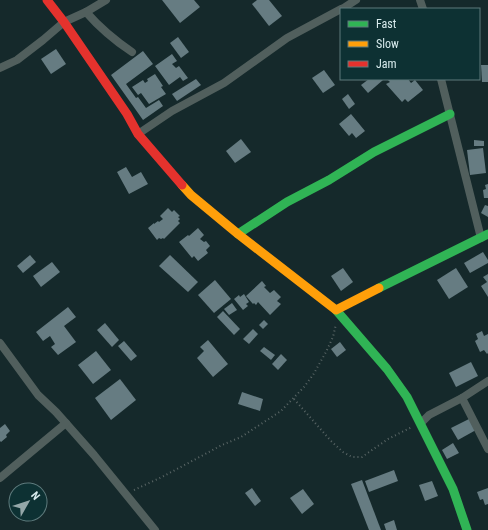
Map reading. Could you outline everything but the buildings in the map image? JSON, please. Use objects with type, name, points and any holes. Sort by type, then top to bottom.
[{"type":"street","points":[[47,0],[64,22],[127,114],[138,134],[191,195],[238,234],[336,310],[387,369],[407,397],[421,423],[453,488],[467,530]]},
{"type":"street","points":[[0,68],[16,60],[64,22],[86,12],[106,0]]},
{"type":"street","points":[[343,8],[356,0]]},
{"type":"street","points":[[138,134],[172,111],[224,83],[287,38],[340,10]]},
{"type":"street","points":[[86,12],[97,25],[115,41],[132,52]]},
{"type":"street","points":[[336,310],[411,271],[485,236],[441,80]]},
{"type":"street","points":[[238,234],[287,202],[329,180],[374,152],[450,114]]},
{"type":"street","points":[[0,343],[38,395],[66,423],[155,530]]},
{"type":"street","points":[[421,423],[429,415],[462,398],[488,380]]},
{"type":"street","points":[[462,398],[488,449]]},
{"type":"street","points":[[0,478],[66,423]]},
{"type":"path","points":[[126,494],[162,477],[222,444],[242,437],[281,411],[294,399],[313,375],[326,352],[333,337],[336,323],[336,310]]},
{"type":"path","points":[[294,399],[331,441],[343,452],[352,457],[362,457],[388,439],[421,423]]},
{"type":"traffic: fast","points":[[238,234],[287,202],[329,180],[374,152],[450,114]]},
{"type":"traffic: fast","points":[[379,288],[488,234]]},
{"type":"traffic: fast","points":[[336,310],[387,369],[407,397],[453,489],[467,530]]},
{"type":"traffic: slow","points":[[182,185],[191,195],[238,234],[336,310],[379,288]]},
{"type":"traffic: jam","points":[[47,0],[64,22],[127,114],[138,134],[182,185]]}]
